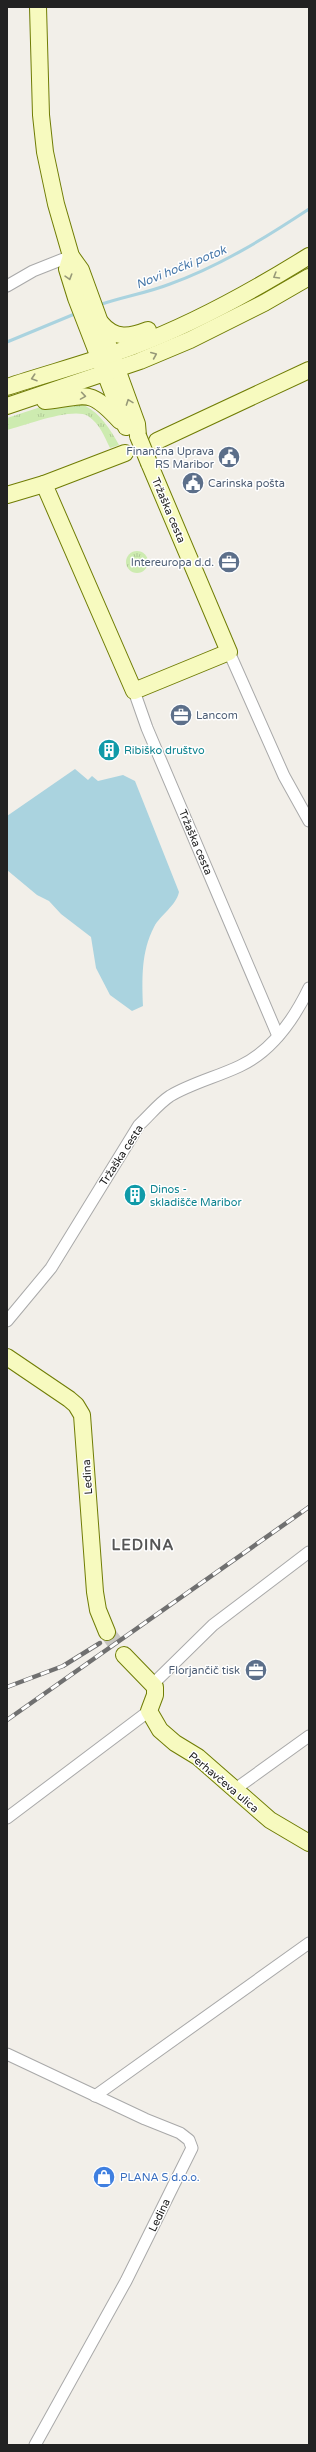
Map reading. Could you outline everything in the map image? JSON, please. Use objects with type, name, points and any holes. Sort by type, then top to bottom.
[{"type":"street","points":[[12,404],[53,400],[79,395],[89,396],[106,406],[132,432],[137,424],[110,371],[83,295],[67,269],[71,256],[45,152],[39,78],[38,7]]},
{"type":"street","points":[[7,286],[33,271],[71,256]]},
{"type":"street","points":[[7,387],[105,356],[162,334],[270,280],[309,256]]},
{"type":"street","points":[[12,404],[110,371],[216,328],[309,277]]},
{"type":"street","points":[[93,323],[117,336],[131,336],[193,310],[213,309]]},
{"type":"street","points":[[157,440],[309,370]]},
{"type":"street","name":"Tržaška cesta","points":[[132,432],[149,463],[229,652],[284,776],[309,821]]},
{"type":"street","points":[[7,495],[44,484],[125,453]]},
{"type":"street","name":"Tržaška cesta","points":[[44,484],[134,691],[147,728],[278,1036]]},
{"type":"street","points":[[134,691],[229,652]]},
{"type":"street","name":"Tržaška cesta","points":[[7,1321],[50,1268],[130,1137],[157,1106],[197,1082],[241,1066],[260,1054],[278,1036],[309,988]]},
{"type":"street","name":"Ledina","points":[[7,1357],[69,1399],[82,1415],[95,1592],[102,1622],[107,1632]]},
{"type":"street","points":[[154,1683],[213,1625],[309,1552]]},
{"type":"street","points":[[7,1818],[149,1711],[155,1695],[154,1683],[124,1655]]},
{"type":"street","name":"Perhavčeva ulica","points":[[149,1711],[160,1730],[174,1743],[198,1757],[270,1820],[309,1843]]},
{"type":"street","points":[[234,1790],[309,1736]]},
{"type":"street","points":[[95,2096],[309,1943]]},
{"type":"street","name":"Ledina","points":[[7,2054],[95,2096],[180,2133],[189,2140],[192,2148],[126,2281],[35,2445]]},
{"type":"green space","points":[[85,400],[84,405],[100,417],[119,445],[110,448],[96,423],[88,416],[81,414],[60,415],[7,430],[7,418],[59,401]]},
{"type":"green space","points":[[133,551],[141,551],[148,558],[148,566],[141,573],[133,573],[126,566],[126,558]]},
{"type":"water","points":[[75,769],[88,780],[92,776],[98,781],[123,775],[135,781],[179,892],[175,902],[157,922],[150,936],[143,966],[143,1006],[132,1011],[110,995],[96,968],[91,937],[61,914],[49,901],[37,895],[7,870],[7,816]]},
{"type":"waterway","name":"Novi hočki potok","points":[[99,305],[161,287],[207,269],[259,241],[309,209]]},
{"type":"waterway","name":"Novi hočki potok","points":[[7,342],[77,313]]},
{"type":"tunnel","points":[[107,1632],[124,1655]]},
{"type":"railway","points":[[7,1720],[309,1507]]},
{"type":"railway","points":[[7,1687],[63,1666],[100,1643]]},
{"type":"place","name":"Finančna Uprava RS Maribor","points":[[229,457]]},
{"type":"place","name":"Carinska pošta","points":[[193,483]]},
{"type":"place","name":"Intereuropa d.d.","points":[[229,562]]},
{"type":"place","name":"Lancom","points":[[181,715]]},
{"type":"place","name":"Ribiško društvo","points":[[109,750]]},
{"type":"place","name":"Dinos - skladišče Maribor","points":[[135,1195]]},
{"type":"place","name":"Florjančič tisk","points":[[256,1670]]},
{"type":"place","name":"PLANA S d.o.o.","points":[[104,2177]]},
{"type":"district","name":"LEDINA","points":[[143,1545]]}]
